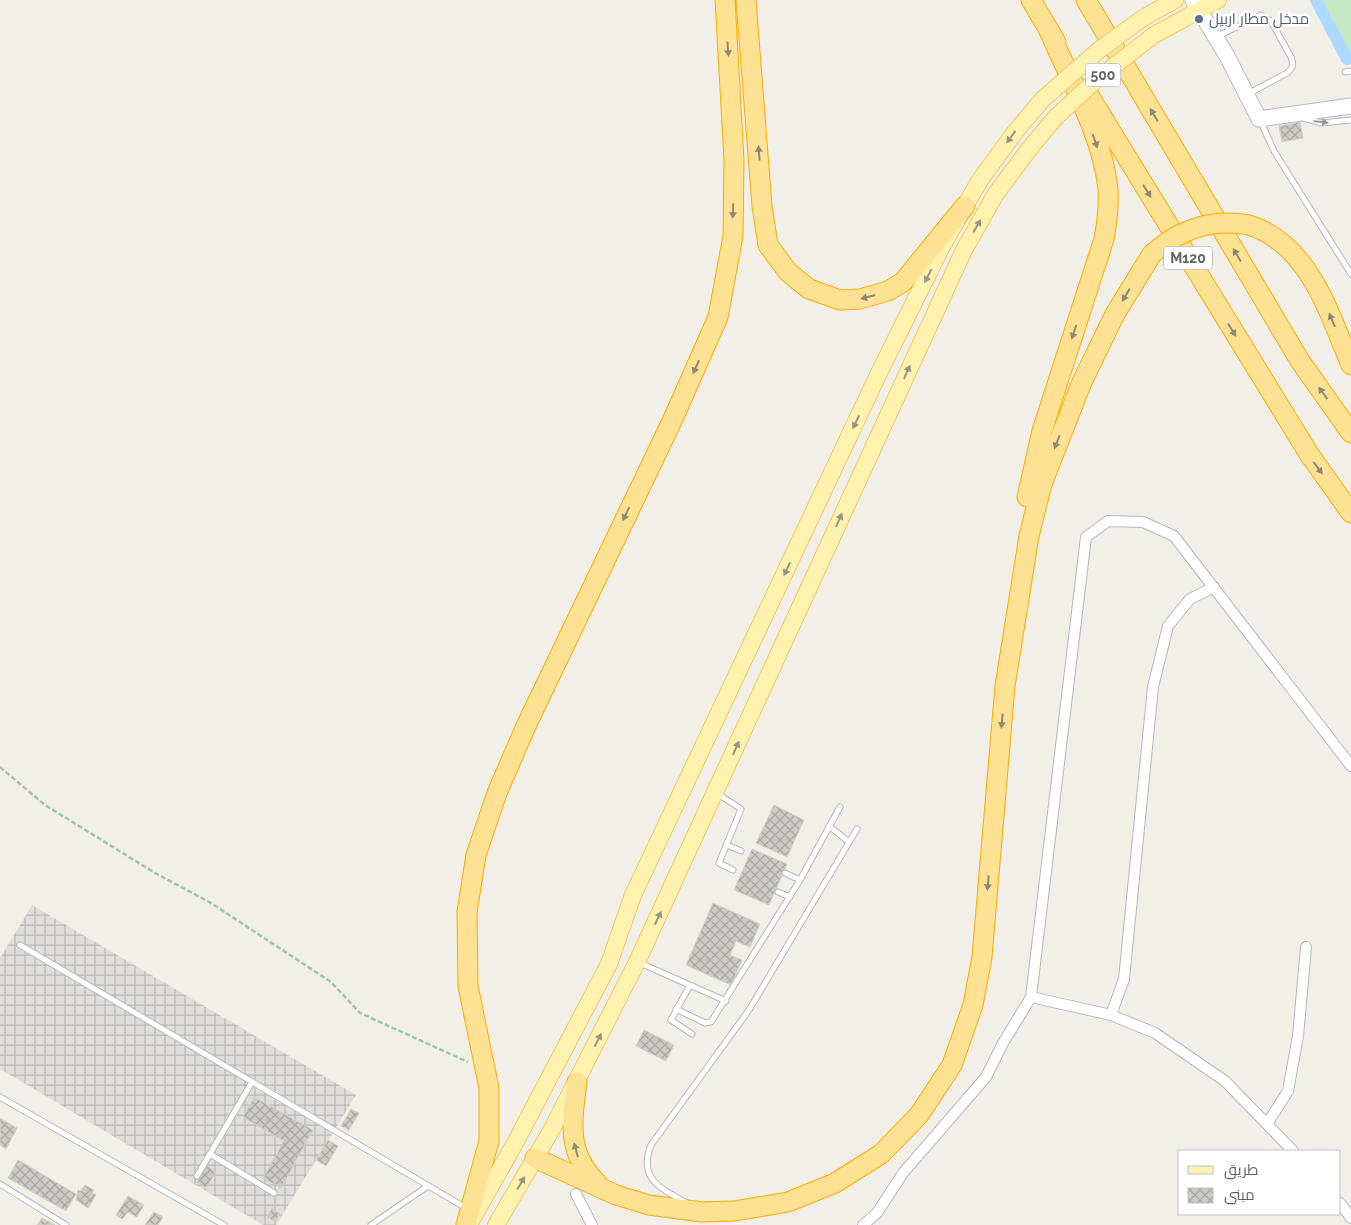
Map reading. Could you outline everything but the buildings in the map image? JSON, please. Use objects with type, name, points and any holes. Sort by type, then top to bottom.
[{"type":"highway","points":[[468,1220],[489,1141],[489,1088],[468,986],[467,912],[476,855],[497,793],[526,726],[673,419],[718,317],[733,236],[734,160],[725,0]]},
{"type":"highway","points":[[746,0],[763,215],[768,245],[788,272],[809,289],[840,300],[860,299],[888,291],[903,282],[965,206]]},
{"type":"highway","name":"M120","points":[[1031,0],[1309,454],[1351,513]]},
{"type":"highway","name":"M120","points":[[1086,0],[1300,361],[1351,432]]},
{"type":"highway","points":[[1005,686],[1005,649],[1020,529],[1042,431],[1107,223],[1108,190],[1099,153],[1091,127],[1049,31]]},
{"type":"highway","points":[[535,1158],[616,1196],[649,1204],[702,1212],[760,1208],[788,1202],[835,1183],[881,1154],[919,1115],[952,1065],[973,1005],[982,957],[1005,686],[1029,536],[1042,484],[1082,382],[1116,314],[1152,254],[1173,238],[1196,227],[1224,222],[1248,225],[1272,236],[1296,256],[1320,293],[1351,365]]},
{"type":"highway","points":[[577,1082],[573,1121],[574,1146],[579,1160],[585,1169],[604,1190]]},
{"type":"main road","points":[[468,1220],[514,1145],[609,964],[637,886],[877,377],[942,246],[965,206],[998,156],[1042,100],[1099,50],[1143,18],[1175,0]]},
{"type":"main road","points":[[1196,5],[1218,0]]},
{"type":"main road","name":"500","points":[[716,792],[964,250],[995,195],[1055,118],[1096,80],[1196,5]]},
{"type":"main road","points":[[496,1225],[577,1082],[634,969],[716,792]]},
{"type":"main road","points":[[609,964],[634,969]]},
{"type":"main road","points":[[514,1145],[535,1158]]},
{"type":"street","points":[[1196,5],[1248,94],[1259,119],[1351,106]]},
{"type":"street","points":[[863,1225],[877,1213],[902,1173],[986,1077],[1003,1043],[1031,997],[1086,537],[1108,521],[1143,522],[1174,536],[1351,766]]},
{"type":"street","points":[[1111,1015],[1124,980],[1153,687],[1168,626],[1190,600],[1214,587]]},
{"type":"street","points":[[1267,1124],[1288,1091],[1298,1036],[1306,947]]},
{"type":"street","points":[[1031,997],[1111,1015],[1155,1033],[1225,1081],[1292,1150]]},
{"type":"street","points":[[576,1194],[592,1225]]},
{"type":"street","points":[[1341,1204],[1351,1218]]},
{"type":"lane","points":[[1216,37],[1261,15],[1271,21],[1292,57],[1292,69],[1288,73],[1248,94]]},
{"type":"lane","points":[[1292,115],[1322,123],[1351,120]]},
{"type":"lane","points":[[1259,119],[1274,151],[1351,274]]},
{"type":"lane","points":[[716,792],[741,809],[718,862],[733,870]]},
{"type":"lane","points":[[676,1009],[707,1024],[711,1022],[790,897],[840,807]]},
{"type":"lane","points":[[829,826],[849,842]]},
{"type":"lane","points":[[702,1212],[660,1188],[652,1178],[646,1169],[646,1158],[651,1145],[749,1010],[857,829]]},
{"type":"lane","points":[[727,845],[742,851]]},
{"type":"lane","points":[[785,873],[800,880]]},
{"type":"lane","points":[[778,892],[790,897]]},
{"type":"lane","points":[[20,945],[428,1186],[468,1220]]},
{"type":"lane","points":[[634,969],[690,985],[726,1001]]},
{"type":"lane","points":[[690,985],[672,1017],[672,1022],[692,1034]]},
{"type":"lane","points":[[197,1176],[252,1082]]},
{"type":"lane","points":[[0,1097],[224,1225]]},
{"type":"lane","points":[[210,1154],[274,1194]]},
{"type":"lane","points":[[0,1184],[66,1225]]},
{"type":"lane","points":[[371,1225],[428,1186]]},
{"type":"path","points":[[0,767],[45,805],[156,873],[219,908],[331,982],[360,1013],[468,1061],[470,1068]]},
{"type":"shaded area","points":[[32,905],[356,1095],[276,1225],[263,1225],[0,1069],[0,958]]},
{"type":"green space","points":[[1323,0],[1351,0],[1351,55]]},
{"type":"waterway","points":[[1316,0],[1347,59]]},
{"type":"place","name":"مدخل مطار اربيل","points":[[1199,19]]}]
